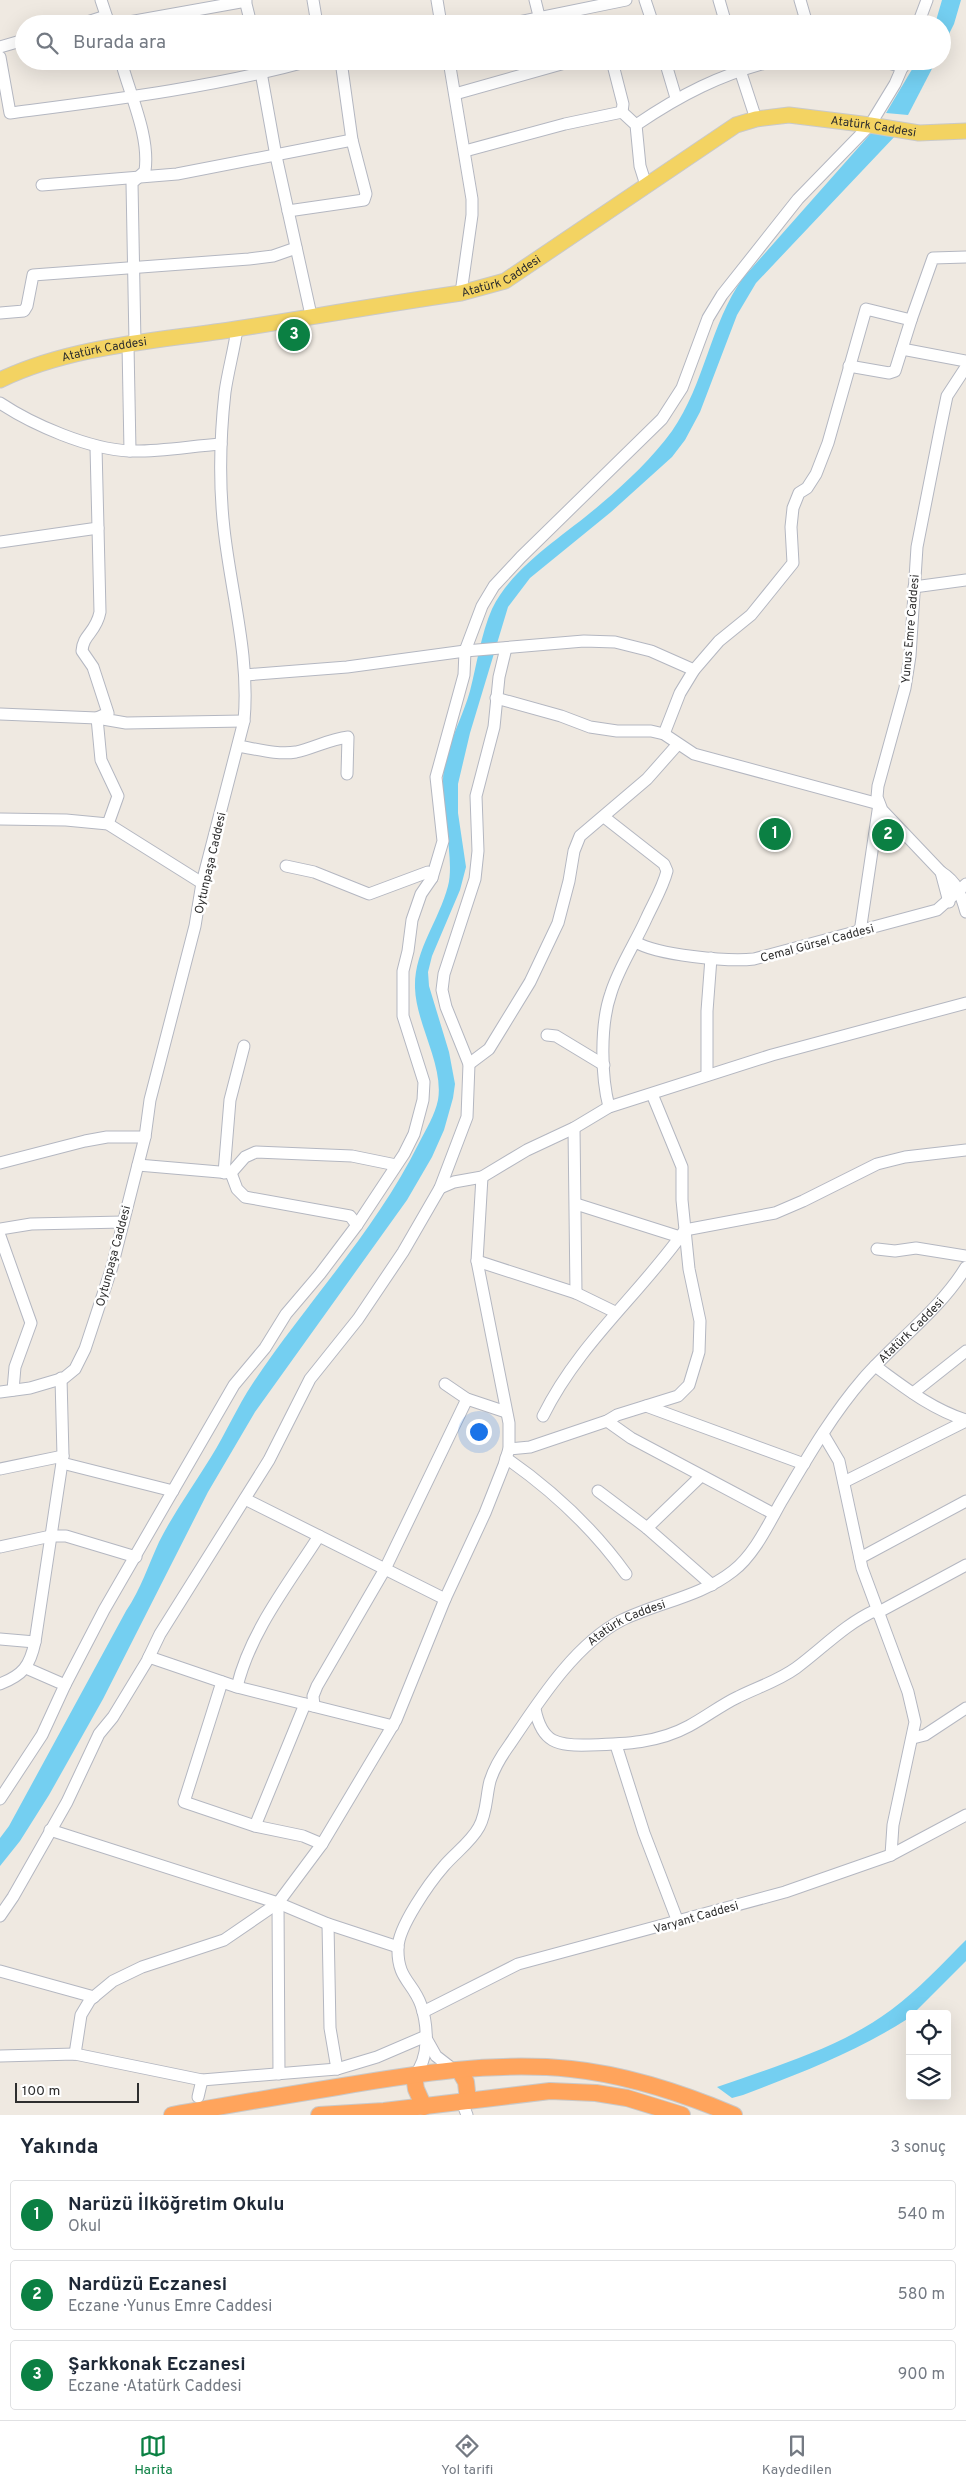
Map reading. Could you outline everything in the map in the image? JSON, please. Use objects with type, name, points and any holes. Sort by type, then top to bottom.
[{"type":"highway","points":[[172,2115],[414,2076],[457,2070],[518,2066],[570,2069],[607,2074],[652,2085],[734,2115]]},
{"type":"highway","points":[[457,2070],[466,2082],[466,2106]]},
{"type":"highway","points":[[414,2076],[416,2089],[424,2107]]},
{"type":"highway","points":[[319,2115],[424,2107],[466,2106],[523,2093],[571,2091],[627,2098],[682,2115]]},
{"type":"main road","name":"Atatürk Caddesi","points":[[0,380],[23,369],[67,356],[132,344],[237,329],[311,315],[461,293],[505,281],[736,125],[756,119],[789,115],[919,133],[966,132]]},
{"type":"street","points":[[101,0],[106,15]]},
{"type":"street","points":[[166,15],[245,0],[248,15]]},
{"type":"street","points":[[437,0],[440,15]]},
{"type":"street","points":[[535,0],[539,15]]},
{"type":"street","points":[[565,15],[626,0]]},
{"type":"street","points":[[645,0],[650,15]]},
{"type":"street","points":[[719,0],[723,15]]},
{"type":"street","points":[[800,0],[804,15]]},
{"type":"street","points":[[921,15],[927,0]]},
{"type":"street","points":[[316,1],[317,15]]},
{"type":"street","points":[[0,47],[15,43]]},
{"type":"street","points":[[0,57],[5,115],[131,97],[276,70]]},
{"type":"street","points":[[124,70],[141,131],[146,162],[145,171],[132,182],[134,269],[130,451]]},
{"type":"street","points":[[261,70],[276,156],[311,315]]},
{"type":"street","points":[[288,211],[364,200],[365,189],[352,140],[342,70]]},
{"type":"street","points":[[450,70],[471,187],[472,215],[461,293]]},
{"type":"street","points":[[455,94],[533,70]]},
{"type":"street","points":[[614,70],[623,104],[622,112]]},
{"type":"street","points":[[668,70],[676,98]]},
{"type":"street","points":[[636,125],[676,98],[729,70]]},
{"type":"street","points":[[741,70],[756,119]]},
{"type":"street","points":[[0,1799],[42,1735],[65,1685],[104,1610],[234,1385],[265,1348],[286,1314],[320,1274],[357,1225],[404,1154],[414,1134],[423,1100],[424,1082],[419,1061],[403,1016],[403,970],[408,951],[412,920],[421,894],[432,878],[443,841],[436,777],[464,675],[465,651],[482,606],[494,586],[619,459],[662,419],[682,388],[708,318],[722,294],[798,199],[870,125],[901,70]]},
{"type":"street","points":[[465,151],[565,124],[622,112]]},
{"type":"street","points":[[622,112],[636,125],[640,166],[646,185]]},
{"type":"street","points":[[42,185],[177,174],[352,140]]},
{"type":"street","points":[[0,313],[24,311],[27,306],[33,275],[95,269],[134,269],[208,260],[257,258],[273,256],[296,248]]},
{"type":"street","points":[[849,366],[889,374],[895,371],[910,320],[933,258],[966,257]]},
{"type":"street","points":[[664,734],[680,694],[694,670],[719,641],[751,615],[793,563],[791,527],[793,508],[800,493],[807,488],[816,474],[825,451],[866,309],[910,320]]},
{"type":"street","name":"Oytunpaşa Caddesi","points":[[61,1378],[76,1368],[85,1349],[112,1267],[145,1137],[150,1100],[193,936],[202,883],[244,721],[247,697],[224,528],[221,444],[226,392],[237,329]]},
{"type":"street","points":[[902,349],[966,361]]},
{"type":"street","name":"Yunus Emre Caddesi","points":[[860,932],[879,804],[879,776],[907,682],[919,534],[947,396],[966,367]]},
{"type":"street","points":[[0,403],[19,416],[96,447],[130,451],[221,444]]},
{"type":"street","points":[[96,447],[100,612],[97,626],[84,639],[82,652],[94,667],[108,713],[97,718]]},
{"type":"street","points":[[0,542],[98,528]]},
{"type":"street","points":[[914,587],[966,580]]},
{"type":"street","points":[[245,675],[347,667],[465,651],[555,642],[615,642],[651,651],[694,670]]},
{"type":"street","points":[[0,1916],[13,1897],[67,1802],[99,1734],[113,1717],[149,1657],[168,1620],[269,1460],[310,1379],[358,1319],[403,1252],[440,1188],[467,1118],[469,1064],[446,1007],[442,990],[444,974],[474,879],[478,851],[476,796],[494,727],[496,698],[506,648]]},
{"type":"street","points":[[496,698],[560,716],[590,728],[616,731],[650,731],[664,734],[694,754],[740,768],[879,804],[891,821],[925,852],[941,872],[963,887],[965,907]]},
{"type":"street","points":[[0,714],[97,718],[126,723],[244,721]]},
{"type":"street","points":[[97,718],[101,760],[118,796],[108,824]]},
{"type":"street","points":[[238,746],[280,753],[297,752],[333,739],[348,737],[347,774]]},
{"type":"street","points":[[469,1064],[489,1049],[530,982],[558,923],[569,881],[574,851],[580,836],[647,780],[678,744]]},
{"type":"street","points":[[604,817],[664,864],[667,871],[610,995],[605,1026],[604,1066],[604,1088],[609,1107]]},
{"type":"street","points":[[0,819],[66,820],[108,824],[202,883]]},
{"type":"street","points":[[286,866],[314,872],[369,894],[428,872],[432,878]]},
{"type":"street","points":[[941,872],[949,902]]},
{"type":"street","name":"Cemal Gürsel Caddesi","points":[[636,942],[652,949],[711,958],[742,961],[754,959],[937,910],[949,902],[963,887]]},
{"type":"street","points":[[707,1075],[707,1011],[711,958]]},
{"type":"street","points":[[440,1188],[454,1182],[482,1176],[527,1150],[574,1128],[609,1107],[707,1075],[966,1003]]},
{"type":"street","points":[[547,1035],[556,1036],[604,1066]]},
{"type":"street","points":[[244,1046],[230,1100],[227,1173],[237,1189],[245,1197],[350,1216],[357,1225]]},
{"type":"street","points":[[508,1453],[678,1396],[689,1385],[698,1352],[700,1321],[683,1233],[682,1167],[652,1094]]},
{"type":"street","points":[[574,1128],[576,1293]]},
{"type":"street","points":[[0,1163],[106,1137],[145,1137]]},
{"type":"street","points":[[576,1204],[683,1233],[774,1213],[803,1202],[877,1164],[905,1157],[966,1150]]},
{"type":"street","points":[[138,1165],[227,1173],[245,1157],[256,1152],[352,1156],[396,1166]]},
{"type":"street","points":[[75,2054],[81,2014],[94,1997],[113,1981],[142,1967],[224,1940],[278,1903],[322,1844],[393,1726],[445,1599],[485,1513],[508,1453],[506,1412],[477,1261],[482,1176]]},
{"type":"street","points":[[0,1229],[31,1224],[123,1222]]},
{"type":"street","points":[[543,1416],[557,1387],[615,1312],[683,1233]]},
{"type":"street","points":[[0,1236],[31,1323],[15,1366],[13,1390]]},
{"type":"street","points":[[877,1249],[895,1251],[916,1248],[966,1256]]},
{"type":"street","points":[[477,1261],[576,1293],[615,1312]]},
{"type":"street","name":"Atatürk Caddesi","points":[[426,2036],[423,2012],[419,2001],[402,1974],[398,1947],[404,1926],[434,1878],[478,1830],[484,1817],[493,1772],[508,1745],[578,1653],[608,1629],[636,1614],[712,1585],[735,1570],[774,1514],[844,1402],[875,1366],[945,1296],[966,1267]]},
{"type":"street","points":[[913,1394],[966,1351]]},
{"type":"street","points":[[875,1366],[913,1394],[948,1415],[966,1421]]},
{"type":"street","points":[[0,1392],[61,1378],[63,1459],[32,1658],[17,1677],[0,1684]]},
{"type":"street","points":[[445,1384],[468,1399],[506,1412]]},
{"type":"street","points":[[255,1826],[317,1686],[385,1569],[468,1399]]},
{"type":"street","points":[[646,1406],[804,1464]]},
{"type":"street","points":[[607,1421],[631,1438],[774,1514]]},
{"type":"street","points":[[844,1482],[966,1421]]},
{"type":"street","points":[[823,1434],[839,1461],[860,1558],[876,1612],[908,1692],[915,1722],[913,1738],[892,1825],[891,1855]]},
{"type":"street","points":[[508,1453],[601,1541],[626,1574]]},
{"type":"street","points":[[0,1469],[63,1459],[173,1491]]},
{"type":"street","points":[[647,1528],[701,1476]]},
{"type":"street","points":[[598,1491],[647,1528],[712,1585]]},
{"type":"street","points":[[245,1499],[445,1599]]},
{"type":"street","points":[[860,1558],[966,1500]]},
{"type":"street","points":[[0,1547],[51,1536],[66,1536],[136,1557]]},
{"type":"street","points":[[237,1687],[244,1663],[274,1606],[319,1536]]},
{"type":"street","points":[[535,1709],[541,1730],[559,1744],[570,1746],[652,1740],[688,1727],[739,1696],[784,1675],[858,1618],[876,1612],[966,1565]]},
{"type":"street","points":[[0,1639],[35,1642]]},
{"type":"street","points":[[149,1657],[237,1687],[393,1726]]},
{"type":"street","points":[[26,1668],[65,1685]]},
{"type":"street","points":[[222,1682],[184,1802],[255,1826],[302,1836],[322,1844]]},
{"type":"street","points":[[913,1738],[925,1735],[966,1708]]},
{"type":"street","points":[[616,1744],[644,1833],[678,1922]]},
{"type":"street","name":"Varyant Caddesi","points":[[423,2012],[518,1964],[785,1892],[891,1855],[966,1814]]},
{"type":"street","points":[[50,1830],[278,1903],[328,1924],[398,1947]]},
{"type":"street","points":[[278,1903],[279,2074]]},
{"type":"street","points":[[328,1924],[330,2028],[337,2069]]},
{"type":"street","points":[[0,1971],[94,1997]]},
{"type":"street","points":[[0,2056],[75,2054],[202,2080],[337,2069],[377,2057],[426,2036]]},
{"type":"street","points":[[426,2036],[436,2056],[457,2070]]},
{"type":"street","points":[[414,2076],[421,2067],[426,2036]]},
{"type":"street","points":[[198,2097],[202,2080]]},
{"type":"water","points":[[942,0],[961,0],[951,30],[951,15],[938,15]]},
{"type":"water","points":[[912,70],[931,70],[908,115],[886,113]]},
{"type":"water","points":[[873,131],[897,134],[756,283],[737,315],[700,412],[685,440],[672,457],[611,512],[530,578],[508,607],[470,733],[458,784],[458,813],[466,867],[460,890],[432,956],[428,972],[429,986],[449,1052],[455,1084],[444,1130],[432,1157],[407,1200],[255,1412],[208,1492],[103,1699],[49,1795],[20,1841],[0,1866],[0,1838],[9,1826],[136,1594],[171,1520],[216,1448],[253,1383],[383,1206],[402,1175],[435,1111],[439,1087],[434,1059],[417,1002],[416,974],[418,961],[444,899],[450,875],[443,791],[444,768],[450,746],[467,702],[482,639],[492,609],[501,593],[527,564],[621,487],[665,441],[683,413],[723,315],[743,278]]},
{"type":"water","points":[[966,1940],[966,1961],[917,2010],[906,2010],[906,2020],[889,2030],[828,2061],[743,2095],[732,2098],[717,2087],[807,2055],[851,2035],[891,2010],[930,1976]]},
{"type":"place","name":"Şarkkonak Eczanesi","points":[[294,335]]},
{"type":"place","name":"Narüzü İlköğretim Okulu","points":[[775,834]]},
{"type":"place","name":"Nardüzü Eczanesi","points":[[888,835]]}]
